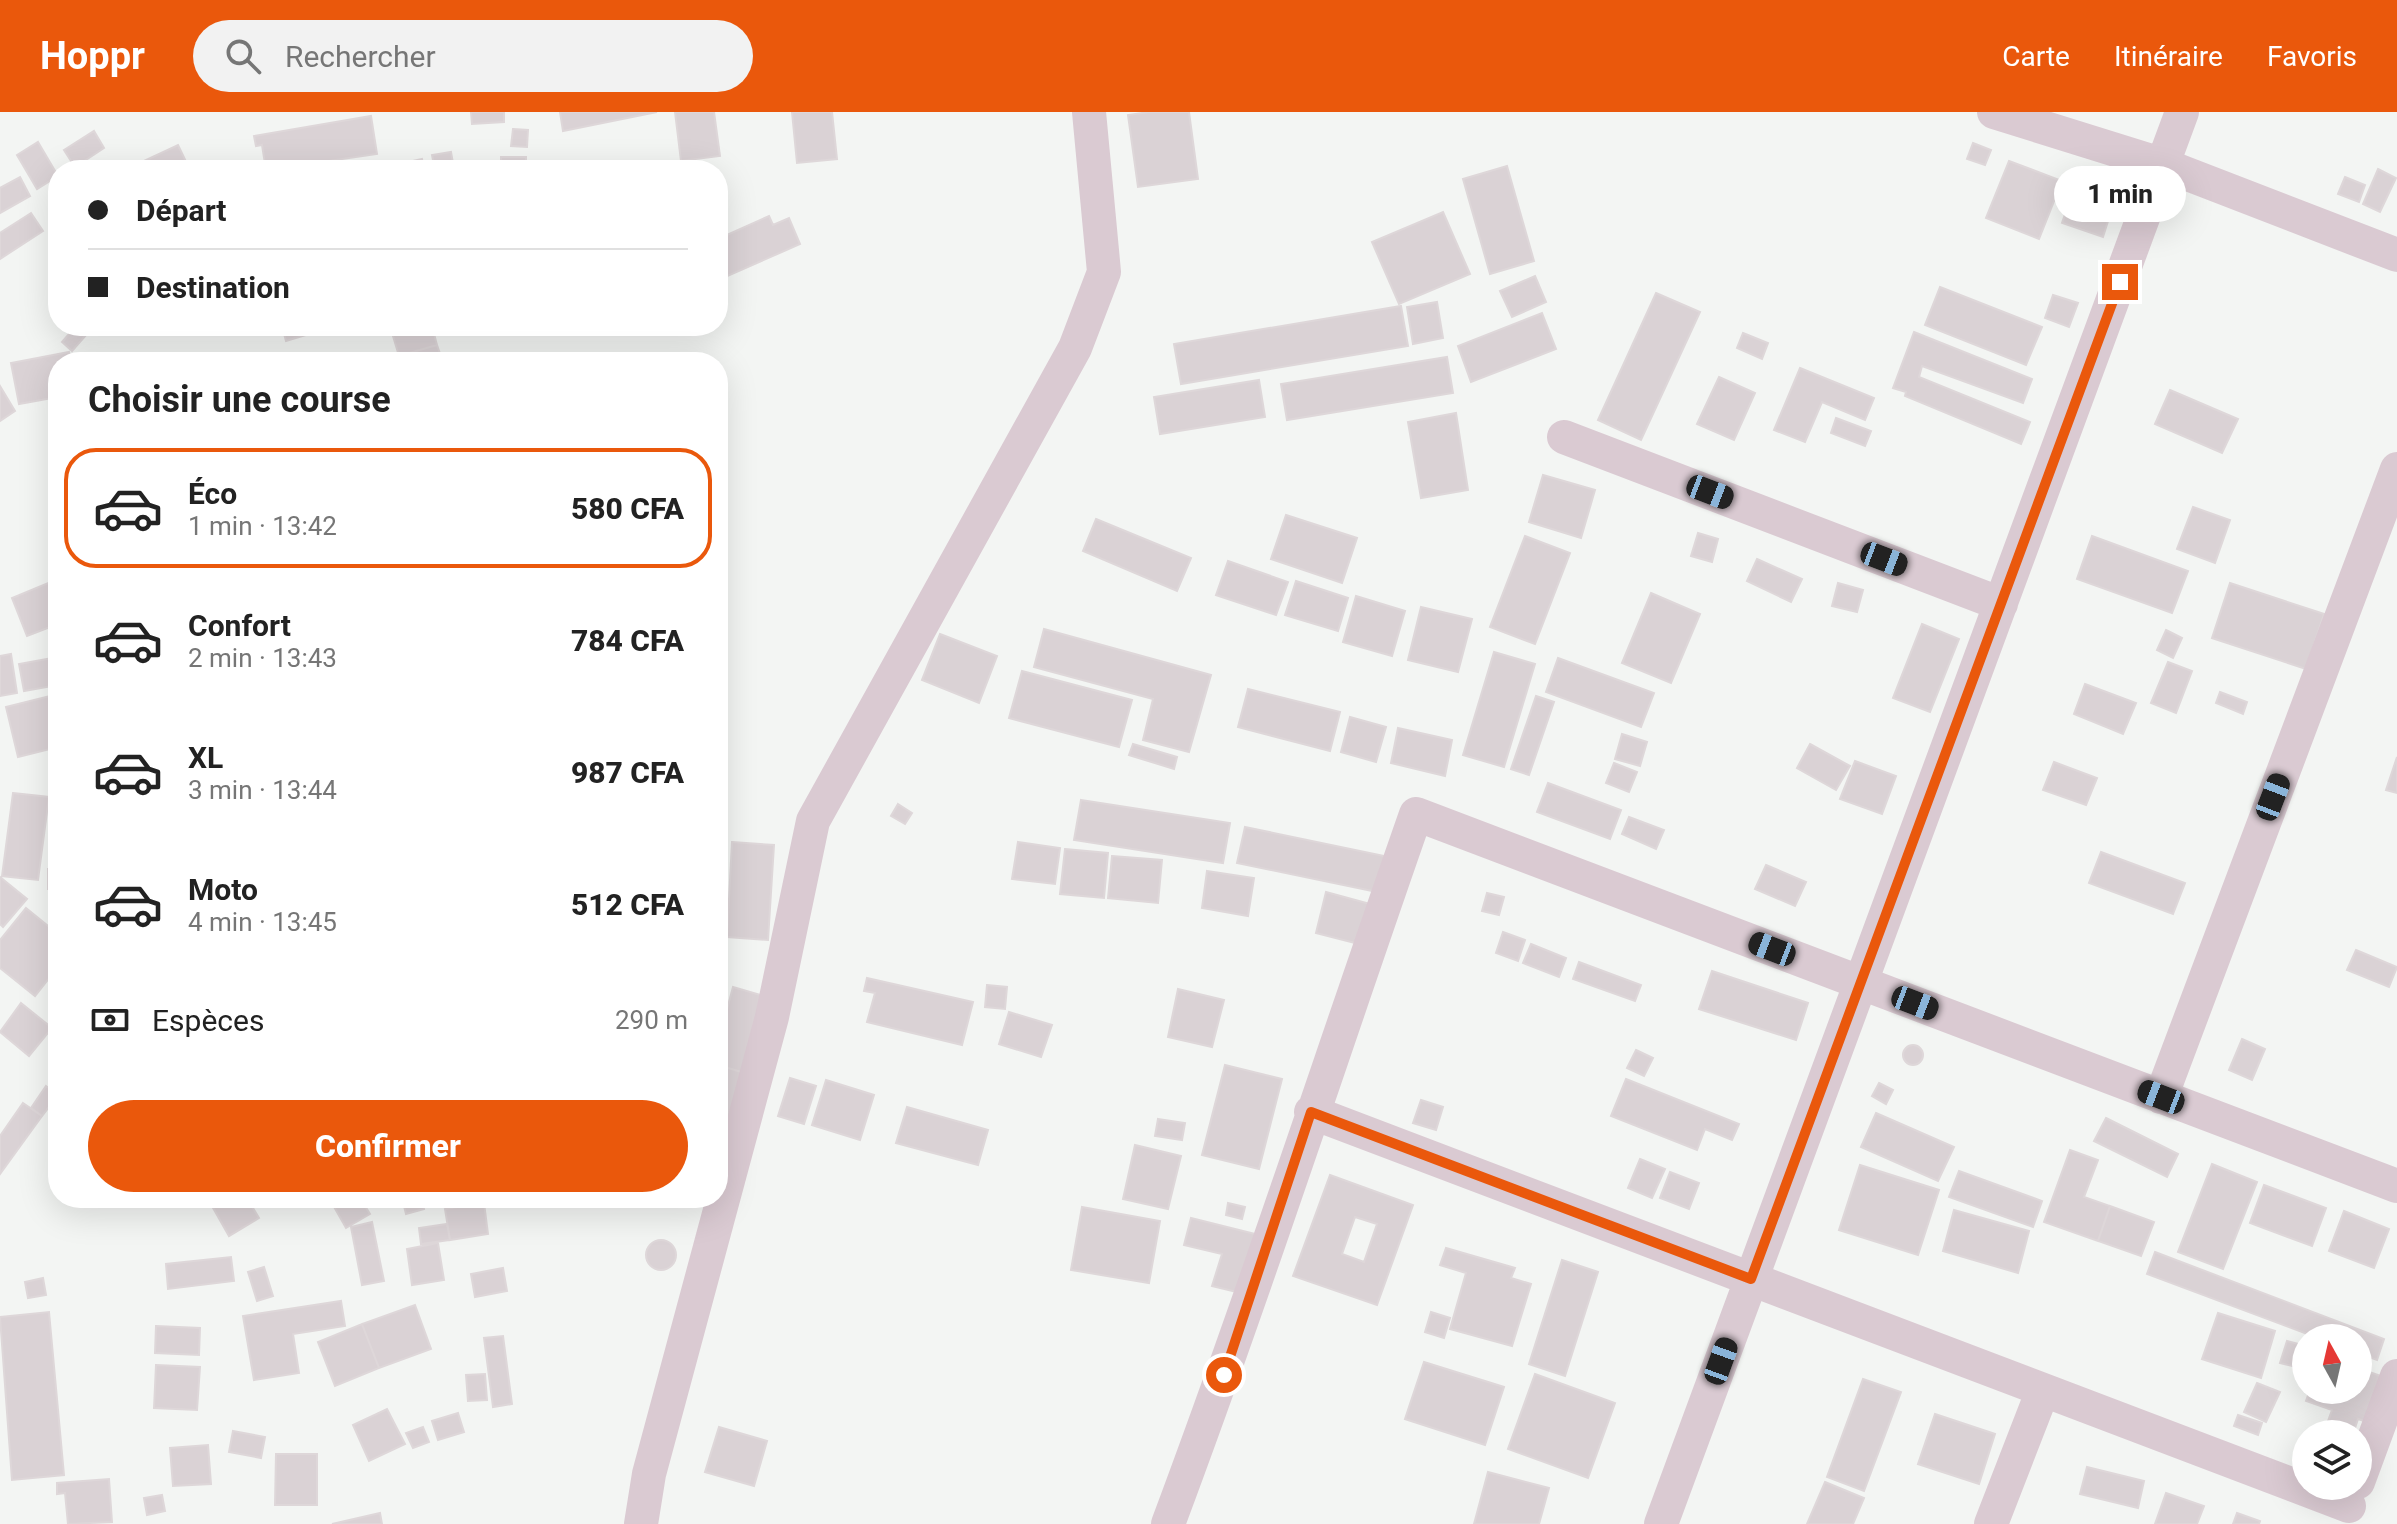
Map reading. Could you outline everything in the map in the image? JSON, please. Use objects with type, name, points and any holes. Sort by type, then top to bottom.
[{"type":"street","points":[[728,1180],[772,1017],[813,821],[1075,348],[1104,272],[1089,112]]},
{"type":"street","points":[[1994,112],[2164,165],[2397,255]]},
{"type":"street","points":[[1661,1524],[2182,112]]},
{"type":"street","points":[[1564,437],[2001,604]]},
{"type":"street","points":[[2161,1097],[2397,469]]},
{"type":"street","points":[[1168,1524],[1235,1345],[1311,1112],[1416,814],[2397,1186]]},
{"type":"street","points":[[1311,1112],[2043,1390],[2292,1479]]},
{"type":"street","points":[[641,1524],[649,1474],[721,1208]]},
{"type":"street","points":[[2372,1445],[2397,1376]]},
{"type":"street","points":[[1991,1524],[2043,1390]]},
{"type":"building","points":[[471,112],[504,112],[504,122],[472,124]]},
{"type":"building","points":[[560,112],[657,112],[563,131]]},
{"type":"building","points":[[675,112],[714,112],[720,156],[681,160]]},
{"type":"building","points":[[792,112],[832,112],[837,159],[797,163]]},
{"type":"building","points":[[1189,112],[1198,179],[1138,187],[1128,115]]},
{"type":"building","points":[[371,116],[377,154],[335,160],[264,160],[262,145],[256,146],[254,136]]},
{"type":"building","points":[[513,129],[528,130],[527,147],[511,146]]},
{"type":"building","points":[[94,131],[104,148],[86,160],[70,160],[64,150]]},
{"type":"building","points":[[38,142],[49,160],[48,182],[37,189],[17,155]]},
{"type":"building","points":[[1973,143],[1991,150],[1985,165],[1967,159]]},
{"type":"building","points":[[178,145],[185,160],[146,160]]},
{"type":"building","points":[[451,152],[452,160],[433,160],[432,155]]},
{"type":"building","points":[[501,157],[526,157],[526,160],[501,160]]},
{"type":"building","points":[[2009,161],[2062,181],[2039,239],[1986,218]]},
{"type":"building","points":[[1507,166],[1534,261],[1490,274],[1463,179]]},
{"type":"building","points":[[2378,169],[2396,178],[2380,212],[2363,204]]},
{"type":"building","points":[[20,177],[30,196],[0,213],[0,188]]},
{"type":"building","points":[[2345,177],[2365,185],[2359,202],[2338,194]]},
{"type":"building","points":[[2075,186],[2115,199],[2103,237],[2062,223]]},
{"type":"building","points":[[1443,212],[1470,274],[1399,304],[1372,242]]},
{"type":"building","points":[[31,213],[43,231],[0,259],[0,233]]},
{"type":"building","points":[[769,216],[773,225],[789,218],[800,244],[728,276],[728,234]]},
{"type":"building","points":[[1535,276],[1546,302],[1512,317],[1500,291]]},
{"type":"building","points":[[1940,287],[2042,327],[2026,365],[1925,325]]},
{"type":"building","points":[[1656,293],[1700,312],[1641,440],[1598,420]]},
{"type":"building","points":[[2053,295],[2078,303],[2069,327],[2045,318]]},
{"type":"building","points":[[1437,302],[1443,338],[1413,344],[1407,307]]},
{"type":"building","points":[[1401,306],[1408,346],[1181,384],[1174,344]]},
{"type":"building","points":[[1542,313],[1556,349],[1471,382],[1458,346]]},
{"type":"building","points":[[1914,332],[2032,379],[2023,403],[1922,366],[1919,377],[2030,422],[2021,444],[1905,396],[1906,392],[1893,388]]},
{"type":"building","points":[[1743,333],[1768,343],[1762,359],[1737,348]]},
{"type":"building","points":[[67,336],[85,336],[72,351],[62,342]]},
{"type":"building","points":[[285,336],[302,336],[286,341]]},
{"type":"building","points":[[393,336],[435,336],[437,345],[413,352],[398,352]]},
{"type":"building","points":[[437,345],[439,352],[413,352]]},
{"type":"building","points":[[48,356],[48,399],[19,404],[11,363]]},
{"type":"building","points":[[1447,357],[1453,393],[1287,420],[1281,384]]},
{"type":"building","points":[[1800,368],[1874,398],[1865,420],[1822,402],[1805,442],[1774,430]]},
{"type":"building","points":[[1719,377],[1755,393],[1734,440],[1697,424]]},
{"type":"building","points":[[1259,380],[1265,417],[1160,434],[1154,397]]},
{"type":"building","points":[[0,386],[15,411],[0,421]]},
{"type":"building","points":[[2170,390],[2238,419],[2222,453],[2155,424]]},
{"type":"building","points":[[1456,413],[1468,490],[1421,498],[1408,422]]},
{"type":"building","points":[[1836,418],[1871,431],[1865,446],[1831,433]]},
{"type":"building","points":[[1543,475],[1595,490],[1581,538],[1529,522]]},
{"type":"building","points":[[2193,507],[2230,520],[2215,563],[2177,549]]},
{"type":"building","points":[[1286,515],[1357,538],[1342,583],[1271,559]]},
{"type":"building","points":[[1096,519],[1191,558],[1177,591],[1083,551]]},
{"type":"building","points":[[1698,533],[1718,539],[1712,562],[1691,556]]},
{"type":"building","points":[[1525,536],[1570,553],[1535,644],[1490,627]]},
{"type":"building","points":[[2092,536],[2188,571],[2172,613],[2077,579]]},
{"type":"building","points":[[1757,559],[1802,579],[1791,602],[1747,581]]},
{"type":"building","points":[[1228,561],[1288,582],[1276,615],[1216,595]]},
{"type":"building","points":[[1296,581],[1348,598],[1338,631],[1285,615]]},
{"type":"building","points":[[48,583],[48,628],[27,636],[12,598]]},
{"type":"building","points":[[1838,583],[1863,590],[1857,612],[1832,606]]},
{"type":"building","points":[[2230,583],[2324,614],[2306,669],[2212,638]]},
{"type":"building","points":[[1651,593],[1700,614],[1671,683],[1622,663]]},
{"type":"building","points":[[1356,596],[1405,611],[1392,656],[1343,642]]},
{"type":"building","points":[[1421,607],[1472,619],[1458,672],[1408,660]]},
{"type":"building","points":[[1922,624],[1959,639],[1930,712],[1893,698]]},
{"type":"building","points":[[1044,629],[1211,675],[1189,752],[1143,740],[1153,699],[1034,667]]},
{"type":"building","points":[[2166,630],[2182,638],[2173,658],[2157,650]]},
{"type":"building","points":[[940,634],[997,656],[979,703],[922,680]]},
{"type":"building","points":[[1494,652],[1535,664],[1504,767],[1463,755]]},
{"type":"building","points":[[11,654],[17,693],[0,696],[0,656]]},
{"type":"building","points":[[1558,658],[1654,693],[1641,727],[1546,692]]},
{"type":"building","points":[[48,659],[48,687],[24,691],[19,664]]},
{"type":"building","points":[[2168,662],[2192,671],[2176,713],[2151,703]]},
{"type":"building","points":[[1022,671],[1132,700],[1119,747],[1009,718]]},
{"type":"building","points":[[2085,684],[2136,703],[2123,734],[2074,714]]},
{"type":"building","points":[[1248,689],[1340,712],[1330,751],[1238,727]]},
{"type":"building","points":[[2220,692],[2247,702],[2243,714],[2216,703]]},
{"type":"building","points":[[48,696],[48,750],[18,757],[6,707]]},
{"type":"building","points":[[1536,696],[1554,702],[1529,775],[1511,769]]},
{"type":"building","points":[[1350,717],[1386,727],[1376,762],[1341,752]]},
{"type":"building","points":[[1398,728],[1452,740],[1445,776],[1391,763]]},
{"type":"building","points":[[1622,734],[1647,742],[1640,766],[1615,759]]},
{"type":"building","points":[[1133,744],[1177,757],[1174,769],[1129,755]]},
{"type":"building","points":[[1810,744],[1850,766],[1836,790],[1797,768]]},
{"type":"building","points":[[2397,757],[2397,793],[2386,790]]},
{"type":"building","points":[[1855,761],[1896,776],[1882,814],[1840,799]]},
{"type":"building","points":[[2054,762],[2097,778],[2086,805],[2043,790]]},
{"type":"building","points":[[1614,763],[1637,772],[1629,792],[1606,783]]},
{"type":"building","points":[[1548,783],[1621,810],[1610,839],[1537,812]]},
{"type":"building","points":[[13,793],[48,797],[38,880],[2,876]]},
{"type":"building","points":[[1081,800],[1230,823],[1223,863],[1074,840]]},
{"type":"building","points":[[898,804],[912,813],[905,824],[891,816]]},
{"type":"building","points":[[1629,817],[1664,830],[1656,849],[1622,834]]},
{"type":"building","points":[[1245,827],[1389,857],[1382,893],[1237,863]]},
{"type":"building","points":[[732,842],[774,845],[768,940],[728,937]]},
{"type":"building","points":[[1018,842],[1060,848],[1055,884],[1012,879]]},
{"type":"building","points":[[1065,849],[1108,853],[1104,898],[1060,894]]},
{"type":"building","points":[[2101,852],[2185,883],[2173,914],[2089,883]]},
{"type":"building","points":[[1112,856],[1162,860],[1158,903],[1108,898]]},
{"type":"building","points":[[1766,865],[1806,882],[1795,906],[1755,889]]},
{"type":"building","points":[[1207,871],[1254,878],[1248,916],[1202,908]]},
{"type":"building","points":[[0,877],[27,899],[3,927],[0,924]]},
{"type":"building","points":[[1326,892],[1370,904],[1359,944],[1316,933]]},
{"type":"building","points":[[1487,893],[1504,897],[1499,915],[1482,911]]},
{"type":"building","points":[[26,908],[48,926],[48,980],[35,996],[0,968],[0,940]]},
{"type":"building","points":[[1503,932],[1525,940],[1518,961],[1496,953]]},
{"type":"building","points":[[1531,944],[1566,958],[1559,977],[1523,963]]},
{"type":"building","points":[[2356,950],[2397,967],[2389,987],[2347,970]]},
{"type":"building","points":[[1579,962],[1641,985],[1635,1001],[1573,979]]},
{"type":"building","points":[[1712,971],[1808,1003],[1796,1040],[1699,1009]]},
{"type":"building","points":[[867,978],[973,1002],[962,1045],[867,1022],[875,993],[864,991]]},
{"type":"building","points":[[987,985],[1007,987],[1005,1009],[985,1007]]},
{"type":"building","points":[[733,987],[771,998],[748,1074],[728,1068],[728,1006]]},
{"type":"building","points":[[1178,989],[1224,1000],[1212,1047],[1168,1037]]},
{"type":"building","points":[[21,1003],[48,1025],[48,1033],[29,1056],[0,1032]]},
{"type":"building","points":[[1009,1012],[1052,1025],[1041,1057],[999,1044]]},
{"type":"building","points":[[2242,1039],[2265,1049],[2252,1080],[2229,1070]]},
{"type":"building","points":[[1913,1045],[1920,1048],[1923,1055],[1920,1062],[1913,1065],[1906,1062],[1903,1055],[1906,1048]]},
{"type":"building","points":[[1636,1050],[1653,1058],[1644,1076],[1627,1068]]},
{"type":"building","points":[[1225,1065],[1282,1079],[1259,1169],[1202,1155]]},
{"type":"building","points":[[728,1068],[748,1074],[728,1141]]},
{"type":"building","points":[[790,1078],[816,1086],[804,1124],[778,1116]]},
{"type":"building","points":[[1626,1079],[1739,1124],[1732,1140],[1705,1129],[1697,1150],[1611,1116]]},
{"type":"building","points":[[826,1080],[874,1095],[860,1140],[812,1125]]},
{"type":"building","points":[[1879,1083],[1893,1090],[1886,1104],[1872,1096]]},
{"type":"building","points":[[46,1086],[48,1088],[48,1108],[42,1116],[31,1108]]},
{"type":"building","points":[[1421,1100],[1443,1107],[1436,1130],[1413,1123]]},
{"type":"building","points":[[23,1103],[42,1116],[0,1174],[0,1136]]},
{"type":"building","points":[[907,1107],[988,1130],[978,1165],[896,1143]]},
{"type":"building","points":[[1876,1113],[1954,1147],[1938,1181],[1861,1147]]},
{"type":"building","points":[[2106,1118],[2178,1154],[2167,1177],[2094,1141]]},
{"type":"building","points":[[1158,1119],[1185,1123],[1182,1140],[1155,1136]]},
{"type":"building","points":[[1135,1145],[1181,1156],[1168,1209],[1123,1199]]},
{"type":"building","points":[[2070,1150],[2098,1160],[2084,1197],[2110,1206],[2098,1241],[2044,1222]]},
{"type":"building","points":[[1640,1159],[1665,1169],[1652,1198],[1628,1188]]},
{"type":"building","points":[[2212,1164],[2257,1182],[2223,1269],[2178,1252]]},
{"type":"building","points":[[1860,1165],[1939,1190],[1918,1255],[1839,1230]]},
{"type":"building","points":[[1959,1171],[2042,1201],[2033,1227],[1949,1197]]},
{"type":"building","points":[[1670,1172],[1699,1183],[1689,1209],[1660,1198]]},
{"type":"building","points":[[1330,1175],[1413,1205],[1377,1305],[1293,1276]],"holes":[[[1355,1217],[1377,1224],[1364,1262],[1342,1254]]]},
{"type":"building","points":[[2264,1185],[2326,1208],[2312,1246],[2250,1223]]},
{"type":"building","points":[[1228,1203],[1245,1207],[1242,1219],[1226,1215]]},
{"type":"building","points":[[2110,1206],[2154,1222],[2141,1256],[2098,1241]]},
{"type":"building","points":[[1082,1207],[1160,1221],[1149,1283],[1071,1270]]},
{"type":"building","points":[[213,1208],[253,1208],[259,1218],[229,1236]]},
{"type":"building","points":[[335,1208],[366,1208],[370,1214],[346,1228]]},
{"type":"building","points":[[404,1208],[424,1208],[424,1209],[406,1214]]},
{"type":"building","points":[[485,1208],[488,1234],[450,1240],[445,1209]]},
{"type":"building","points":[[1954,1210],[2029,1231],[2018,1273],[1943,1251]]},
{"type":"building","points":[[2344,1211],[2389,1229],[2374,1268],[2329,1251]]},
{"type":"building","points":[[1191,1218],[1263,1236],[1241,1293],[1212,1286],[1222,1254],[1184,1245]]},
{"type":"building","points":[[372,1222],[384,1281],[362,1285],[351,1227]]},
{"type":"building","points":[[447,1224],[450,1240],[421,1244],[419,1228]]},
{"type":"building","points":[[661,1240],[672,1244],[676,1255],[672,1266],[661,1270],[650,1266],[646,1255],[650,1244]]},
{"type":"building","points":[[438,1243],[444,1280],[412,1285],[407,1249]]},
{"type":"building","points":[[1446,1248],[1515,1268],[1511,1278],[1531,1284],[1512,1346],[1450,1329],[1466,1273],[1440,1265]]},
{"type":"building","points":[[2155,1252],[2345,1324],[2292,1324],[2292,1328],[2147,1274]]},
{"type":"building","points":[[231,1257],[234,1281],[168,1289],[166,1264]]},
{"type":"building","points":[[1562,1260],[1598,1272],[1565,1376],[1529,1364]]},
{"type":"building","points":[[264,1267],[273,1296],[257,1301],[248,1272]]},
{"type":"building","points":[[503,1268],[507,1291],[475,1297],[471,1274]]},
{"type":"building","points":[[43,1278],[46,1295],[28,1298],[25,1282]]},
{"type":"building","points":[[341,1301],[345,1326],[293,1334],[299,1373],[254,1380],[243,1316]]},
{"type":"building","points":[[415,1305],[431,1349],[379,1368],[362,1324]]},
{"type":"building","points":[[49,1312],[64,1475],[12,1480],[0,1317]]},
{"type":"building","points":[[1431,1312],[1450,1318],[1444,1338],[1425,1332]]},
{"type":"building","points":[[2218,1313],[2275,1331],[2261,1378],[2202,1359]]},
{"type":"building","points":[[362,1324],[379,1368],[335,1386],[318,1342]]},
{"type":"building","points":[[156,1326],[200,1328],[199,1355],[155,1353]]},
{"type":"building","points":[[2372,1334],[2384,1339],[2377,1360],[2372,1358]]},
{"type":"building","points":[[503,1336],[512,1404],[493,1407],[484,1338]]},
{"type":"building","points":[[2287,1341],[2292,1342],[2292,1366],[2280,1363]]},
{"type":"building","points":[[1424,1362],[1504,1387],[1485,1445],[1405,1419]]},
{"type":"building","points":[[156,1365],[200,1367],[197,1410],[154,1408]]},
{"type":"building","points":[[2372,1373],[2384,1377],[2368,1420],[2328,1420],[2332,1410],[2315,1404],[2372,1404]]},
{"type":"building","points":[[485,1374],[487,1400],[468,1401],[466,1375]]},
{"type":"building","points":[[1535,1374],[1615,1403],[1588,1478],[1508,1449]]},
{"type":"building","points":[[1863,1379],[1901,1392],[1864,1491],[1827,1477]]},
{"type":"building","points":[[2257,1383],[2280,1392],[2266,1422],[2244,1412]]},
{"type":"building","points":[[387,1409],[405,1444],[369,1461],[353,1425]]},
{"type":"building","points":[[458,1413],[464,1432],[438,1440],[432,1421]]},
{"type":"building","points":[[1935,1414],[1995,1434],[1979,1484],[1918,1464]]},
{"type":"building","points":[[2238,1415],[2262,1423],[2258,1435],[2234,1426]]},
{"type":"building","points":[[423,1427],[429,1442],[413,1448],[406,1433]]},
{"type":"building","points":[[719,1427],[767,1441],[754,1486],[705,1472]]},
{"type":"building","points":[[233,1431],[265,1437],[261,1458],[229,1452]]},
{"type":"building","points":[[208,1445],[211,1484],[173,1486],[170,1448]]},
{"type":"building","points":[[276,1454],[317,1454],[317,1505],[275,1505]]},
{"type":"building","points":[[2087,1467],[2144,1481],[2138,1508],[2080,1494]]},
{"type":"building","points":[[1488,1472],[1549,1488],[1539,1524],[1474,1524]]},
{"type":"building","points":[[109,1479],[112,1522],[68,1524],[65,1493],[57,1494],[57,1483]]},
{"type":"building","points":[[1825,1482],[1864,1498],[1853,1524],[1807,1524]]},
{"type":"building","points":[[2166,1493],[2204,1506],[2197,1524],[2155,1524]]},
{"type":"building","points":[[162,1495],[165,1511],[147,1515],[144,1498]]},
{"type":"building","points":[[380,1513],[382,1524],[332,1524]]},
{"type":"building","points":[[2237,1513],[2260,1521],[2259,1524],[2233,1524]]},
{"type":"route","points":[[1224,1375],[1311,1112],[1751,1279],[2120,282]]}]
